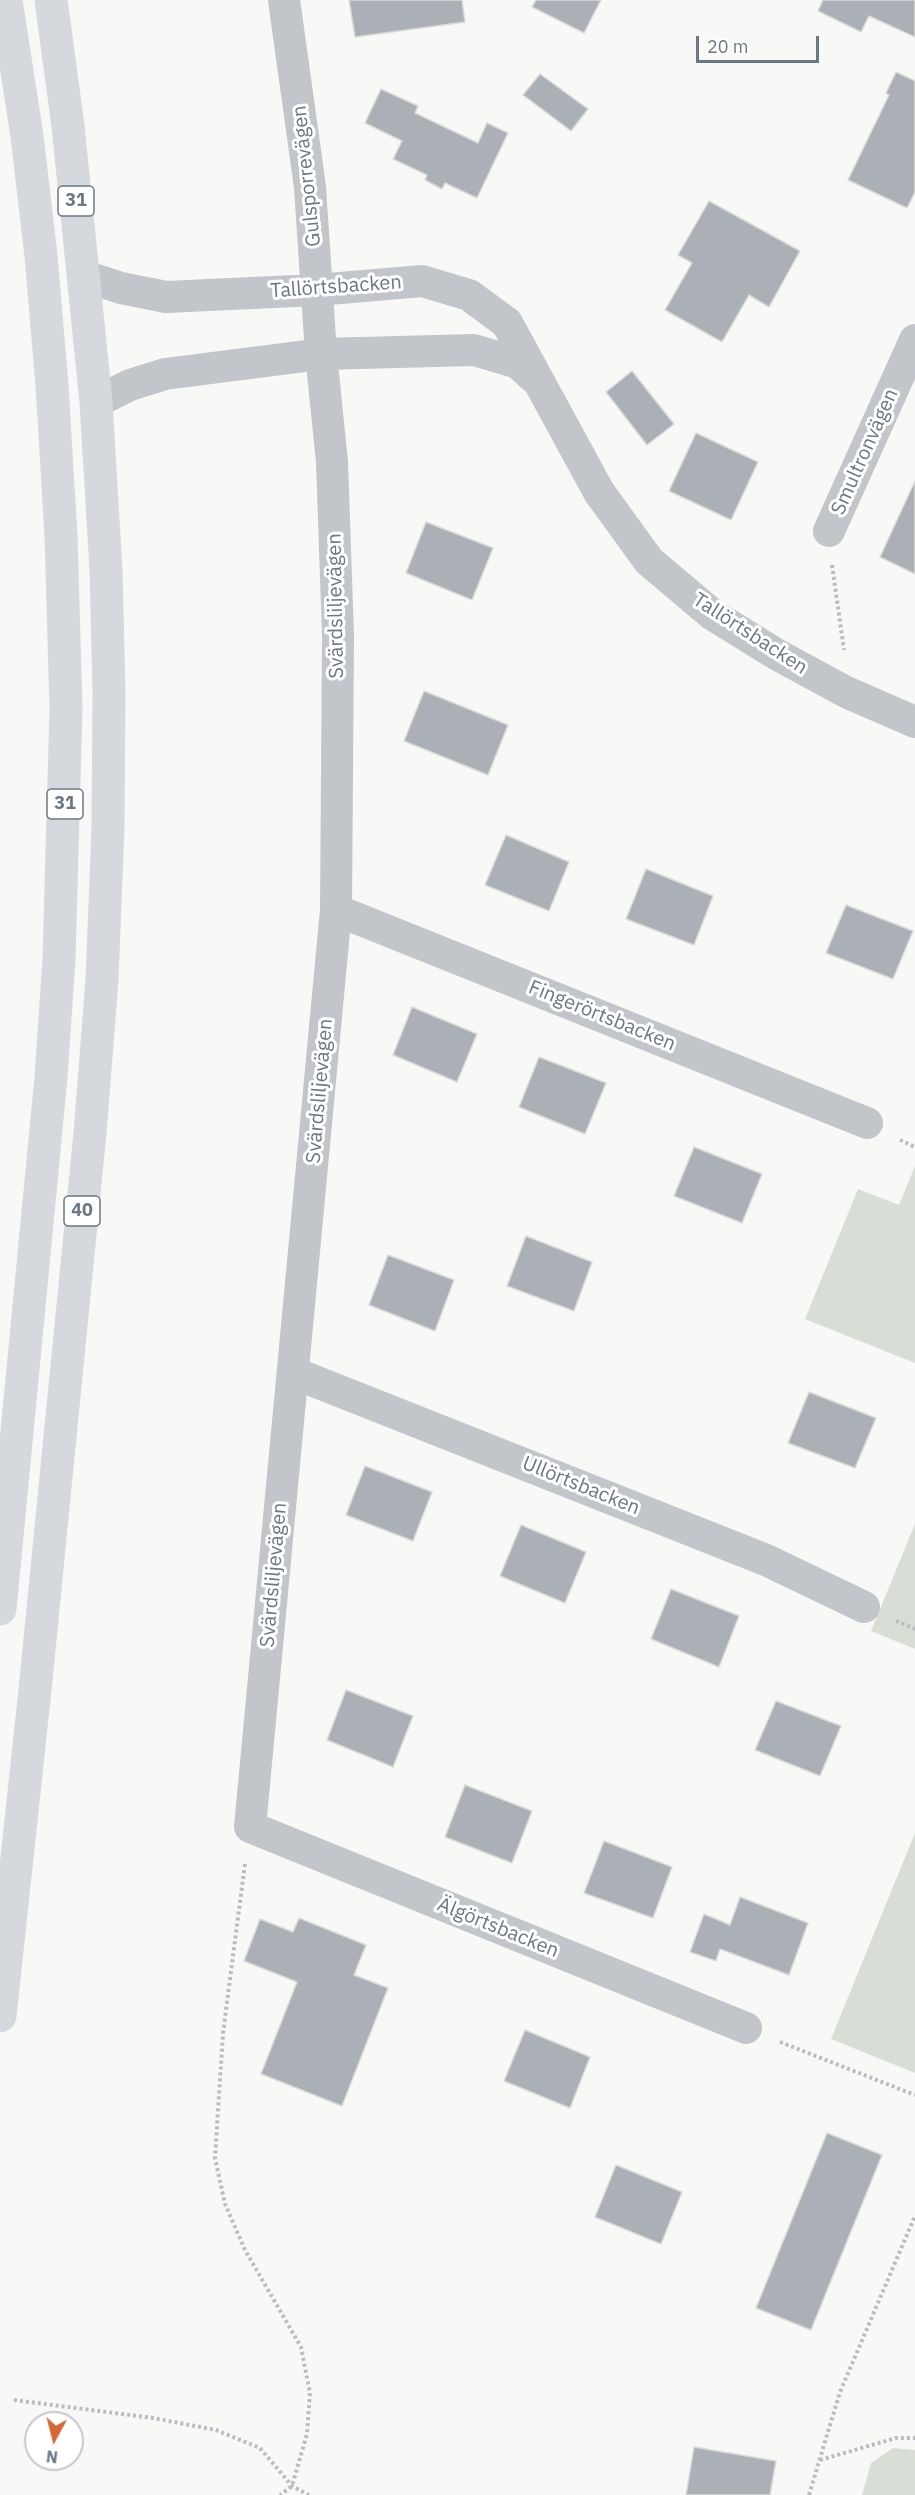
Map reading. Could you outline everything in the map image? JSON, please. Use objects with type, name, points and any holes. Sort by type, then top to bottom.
[{"type":"highway","name":"31","points":[[0,1609],[51,1077],[62,901],[66,708],[61,536],[51,373],[41,256],[27,136],[6,0]]},
{"type":"highway","name":"31","points":[[51,0],[67,115],[96,402]]},
{"type":"highway","name":"40","points":[[0,2016],[90,1133],[102,980],[108,826],[109,692],[106,570],[96,402]]},
{"type":"street","name":"Gulsporrevägen","points":[[284,0],[310,188],[321,354]]},
{"type":"street","name":"Tallörtsbacken","points":[[84,276],[121,288],[166,297],[317,290],[422,281],[469,295],[507,323],[599,492],[649,561],[713,615],[776,654],[846,692],[915,722]]},
{"type":"street","name":"Smultronvägen","points":[[829,531],[915,340]]},
{"type":"street","name":"Tallörtsbacken","points":[[96,402],[130,385],[165,374],[321,354],[474,350],[518,363],[543,386]]},
{"type":"street","name":"Svärdsliljevägen","points":[[250,1827],[336,910],[338,635],[332,462],[321,354]]},
{"type":"street","name":"Fingerörtsbacken","points":[[336,910],[867,1123]]},
{"type":"street","name":"Ullörtsbacken","points":[[294,1372],[766,1560],[864,1607]]},
{"type":"street","name":"Älgörtsbacken","points":[[250,1827],[746,2028]]},
{"type":"path","points":[[829,531],[844,646],[846,692]]},
{"type":"path","points":[[250,1827],[223,2032],[215,2158],[225,2204],[245,2250],[301,2348],[310,2393],[307,2434],[292,2486],[280,2495]]},
{"type":"path","points":[[746,2028],[915,2095]]},
{"type":"path","points":[[809,2495],[840,2392],[915,2216]]},
{"type":"path","points":[[14,2400],[153,2418],[216,2430],[260,2448],[292,2486],[309,2495]]},
{"type":"path","points":[[819,2460],[896,2438],[915,2438]]},
{"type":"shaded area","points":[[915,1166],[915,1363],[805,1319],[858,1189],[899,1205]]},
{"type":"shaded area","points":[[915,1524],[915,1649],[871,1631]]},
{"type":"shaded area","points":[[915,1833],[915,2073],[831,2039]]},
{"type":"shaded area","points":[[893,2448],[915,2450],[915,2495],[862,2495],[871,2463]]},
{"type":"building","points":[[349,0],[462,0],[465,22],[355,37]]},
{"type":"building","points":[[536,0],[601,0],[584,33],[532,7]]},
{"type":"building","points":[[823,0],[915,0],[915,37],[869,16],[861,32],[818,11]]},
{"type":"building","points":[[896,72],[915,81],[915,192],[907,208],[848,180],[889,95],[886,93]]},
{"type":"building","points":[[540,74],[588,109],[571,131],[523,95]]},
{"type":"building","points":[[381,89],[418,106],[415,113],[478,143],[487,123],[508,133],[477,198],[445,183],[442,189],[425,180],[427,175],[393,159],[402,141],[365,123]]},
{"type":"building","points":[[709,201],[800,251],[769,307],[749,295],[722,342],[665,310],[692,263],[678,255]]},
{"type":"building","points":[[632,371],[674,424],[647,445],[606,392]]},
{"type":"building","points":[[696,433],[758,462],[731,520],[669,491]]},
{"type":"building","points":[[915,481],[915,574],[880,557]]},
{"type":"building","points":[[426,522],[493,548],[472,600],[406,573]]},
{"type":"building","points":[[424,691],[508,725],[488,775],[404,741]]},
{"type":"building","points":[[506,835],[569,862],[549,911],[485,885]]},
{"type":"building","points":[[646,869],[713,896],[694,945],[626,919]]},
{"type":"building","points":[[846,905],[913,931],[893,979],[826,953]]},
{"type":"building","points":[[412,1007],[477,1034],[457,1082],[393,1055]]},
{"type":"building","points":[[539,1057],[606,1083],[585,1134],[519,1107]]},
{"type":"building","points":[[694,1147],[762,1174],[742,1223],[674,1196]]},
{"type":"building","points":[[526,1236],[592,1262],[574,1311],[507,1286]]},
{"type":"building","points":[[388,1255],[454,1280],[435,1331],[369,1305]]},
{"type":"building","points":[[809,1392],[876,1418],[855,1468],[788,1443]]},
{"type":"building","points":[[365,1466],[432,1492],[413,1541],[346,1515]]},
{"type":"building","points":[[521,1525],[586,1552],[565,1603],[500,1576]]},
{"type":"building","points":[[671,1589],[739,1616],[719,1667],[651,1639]]},
{"type":"building","points":[[346,1690],[413,1716],[393,1767],[327,1740]]},
{"type":"building","points":[[776,1701],[841,1726],[820,1776],[755,1750]]},
{"type":"building","points":[[465,1785],[532,1811],[512,1863],[445,1837]]},
{"type":"building","points":[[604,1841],[672,1867],[653,1918],[584,1893]]},
{"type":"building","points":[[740,1897],[808,1923],[789,1975],[720,1949],[716,1961],[690,1952],[704,1914],[730,1925]]},
{"type":"building","points":[[299,1918],[366,1945],[354,1975],[388,1988],[342,2106],[261,2074],[297,1982],[244,1961],[260,1919],[293,1932]]},
{"type":"building","points":[[525,2030],[590,2057],[570,2108],[504,2081]]},
{"type":"building","points":[[827,2133],[882,2155],[811,2330],[756,2308]]},
{"type":"building","points":[[616,2165],[682,2192],[661,2244],[595,2217]]},
{"type":"building","points":[[694,2447],[776,2461],[770,2495],[686,2495]]}]
